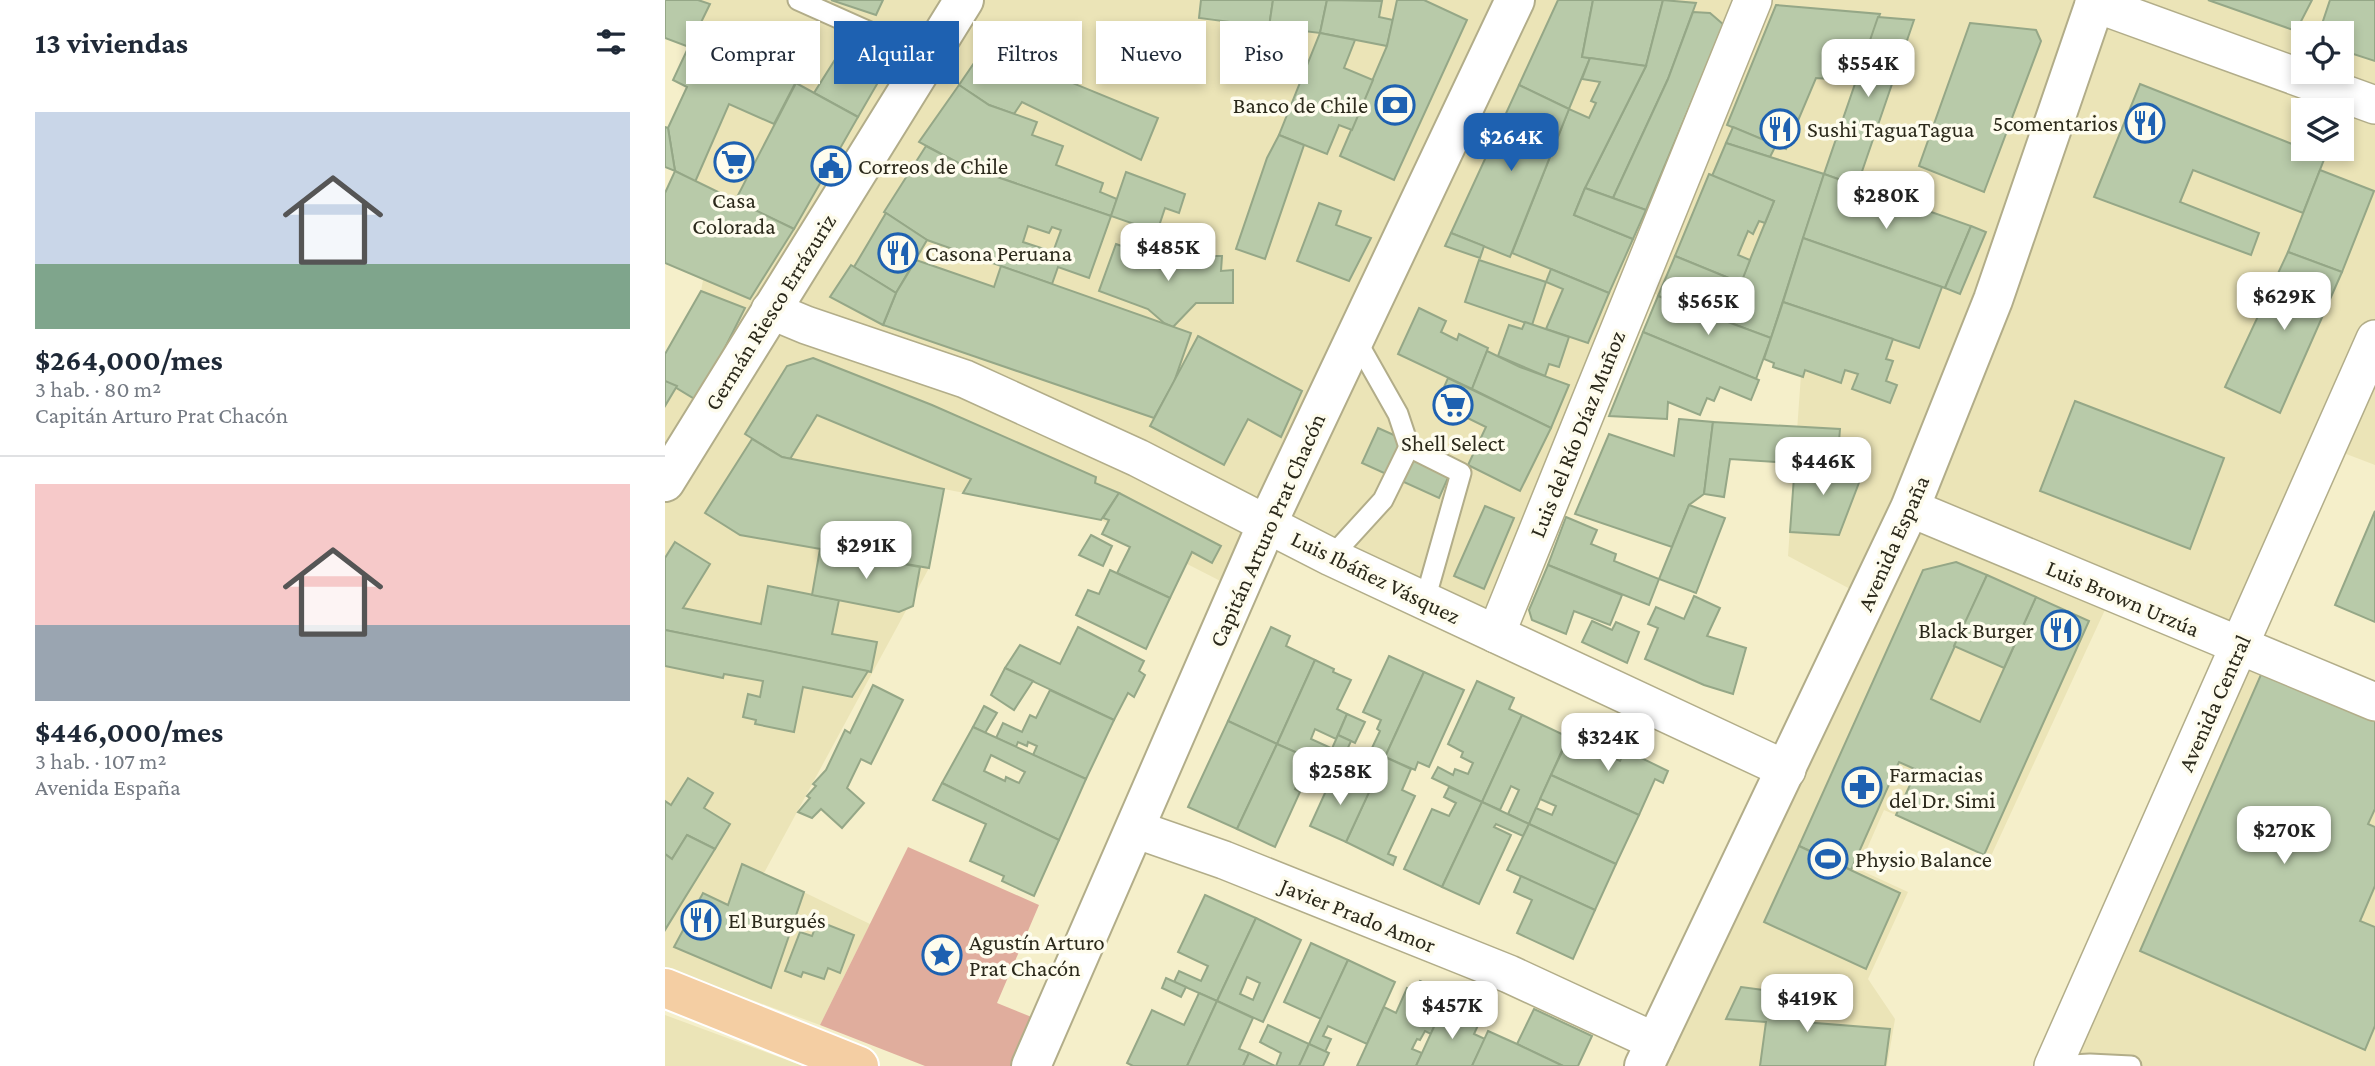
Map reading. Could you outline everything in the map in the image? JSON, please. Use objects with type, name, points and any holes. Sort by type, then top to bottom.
[{"type":"main road","points":[[665,988],[859,1066]]},
{"type":"street","name":"Germán Riesco Errázuriz","points":[[951,21],[964,0]]},
{"type":"street","name":"Capitán Arturo Prat Chacón","points":[[1031,1066],[1267,524],[1515,0]]},
{"type":"street","name":"Luis del Río Díaz Muñoz","points":[[1496,634],[1753,0]]},
{"type":"street","points":[[2085,1],[2375,105]]},
{"type":"street","name":"Avenida España","points":[[1650,1054],[1910,508],[1993,300],[2085,1]]},
{"type":"street","name":"Germán Riesco Errázuriz","points":[[665,482],[769,310],[912,84]]},
{"type":"street","name":"Luis Ibáñez Vásquez","points":[[769,310],[965,379],[1138,457],[1331,557],[1787,770]]},
{"type":"street","name":"Avenida Central","points":[[2053,1066],[2375,339]]},
{"type":"street","name":"Luis Brown Urzúa","points":[[1910,508],[2375,702]]},
{"type":"street","name":"Javier Prado Amor","points":[[1135,829],[1224,860],[1509,974],[1650,1054]]},
{"type":"lane","points":[[799,0],[846,21]]},
{"type":"lane","points":[[1331,557],[1383,500],[1409,447],[1398,414],[1355,338]]},
{"type":"lane","points":[[1409,447],[1461,472],[1425,600]]},
{"type":"lane","points":[[2053,1066],[2131,1066]]},
{"type":"shaded area","points":[[665,0],[2375,0],[2375,465],[2328,447],[2239,647],[2116,586],[1991,856],[1884,810],[1858,869],[1908,892],[1868,979],[1895,1019],[1887,1066],[1644,1066],[1869,599],[1788,556],[1801,375],[1773,338],[1631,285],[1496,634],[1268,524],[1240,591],[1101,520],[944,489],[929,568],[764,873],[870,924],[820,1025],[665,968],[665,354],[701,291],[703,280],[665,263],[665,193],[675,171],[668,128],[687,87],[673,80],[686,53],[686,84],[820,84],[820,21],[686,21],[686,41]]},
{"type":"shaded area","points":[[2245,660],[2375,715],[2375,1066],[2065,1066]]},
{"type":"shaded area","points":[[908,847],[1039,905],[997,1003],[1034,1018],[1012,1066],[925,1066],[820,1025]]},
{"type":"shaded area","points":[[665,1015],[803,1066],[665,1066]]},
{"type":"building","points":[[665,0],[698,0],[710,4],[702,21],[686,21],[686,46],[665,38]]},
{"type":"building","points":[[831,0],[883,0],[876,15]]},
{"type":"building","points":[[1201,0],[1273,0],[1270,21],[1199,18]]},
{"type":"building","points":[[1273,0],[1327,0],[1320,33],[1308,32],[1308,21],[1270,21]]},
{"type":"building","points":[[1327,0],[1382,1],[1379,17],[1393,20],[1387,46],[1320,33]]},
{"type":"building","name":"Banco de Chile","points":[[1397,0],[1424,0],[1467,20],[1394,180],[1340,156],[1387,46]]},
{"type":"building","points":[[1558,0],[1593,0],[1582,57],[1590,58],[1569,109],[1519,85]]},
{"type":"building","points":[[1593,0],[1663,0],[1646,66],[1582,57]]},
{"type":"building","points":[[1663,0],[1696,3],[1668,79],[1613,198],[1585,188],[1646,66]]},
{"type":"building","points":[[2208,0],[2312,0],[2301,21],[2291,21],[2291,29]]},
{"type":"building","points":[[2330,0],[2375,0],[2375,61],[2354,54],[2354,21],[2323,21]]},
{"type":"building","points":[[1776,5],[1880,14],[1856,81],[1816,78],[1786,149],[1727,125]]},
{"type":"building","points":[[1693,12],[1710,13],[1724,25],[1646,210],[1613,198],[1668,79]]},
{"type":"building","points":[[1878,17],[1914,20],[1857,186],[1824,174]]},
{"type":"building","points":[[1970,23],[2036,30],[2041,41],[1984,192],[1919,166]]},
{"type":"building","points":[[1320,33],[1355,40],[1344,68],[1373,80],[1352,130],[1339,125],[1327,154],[1279,135],[1300,84],[1308,84],[1308,63]]},
{"type":"building","points":[[686,52],[686,84],[795,84],[774,124],[729,104],[695,182],[675,171],[668,128],[687,87],[673,80]]},
{"type":"building","points":[[1590,58],[1646,66],[1574,215],[1633,239],[1609,293],[1512,253],[1569,109],[1589,118],[1596,103],[1591,101],[1600,82],[1582,79]]},
{"type":"building","points":[[834,61],[834,84],[877,84],[858,117],[814,93]]},
{"type":"building","points":[[973,65],[973,84],[1075,84],[1158,118],[1141,160],[1022,102],[1014,114],[989,105],[959,85]]},
{"type":"building","points":[[795,84],[858,117],[794,229],[735,201]]},
{"type":"building","points":[[2140,84],[2291,144],[2291,161],[2323,161],[2303,213],[2193,170],[2180,202],[2259,233],[2251,255],[2094,197]]},
{"type":"building","points":[[959,85],[989,105],[1037,122],[1032,135],[1063,146],[1056,165],[1103,183],[1100,192],[1117,199],[1111,216],[962,165],[919,142]]},
{"type":"building","points":[[1519,85],[1569,109],[1510,257],[1451,233]]},
{"type":"building","points":[[665,127],[668,128],[675,171],[665,167]]},
{"type":"building","points":[[1733,127],[1776,145],[1770,157],[1726,143]]},
{"type":"building","points":[[1279,135],[1304,145],[1265,259],[1236,249],[1267,158]]},
{"type":"building","points":[[1726,143],[1824,174],[1771,338],[1725,321],[1774,201],[1712,176]]},
{"type":"building","points":[[926,146],[962,165],[1111,216],[1089,278],[1058,267],[1052,284],[927,240],[884,212]],"holes":[[[1028,226],[1049,233],[1052,227],[1061,230],[1053,252],[1023,242]]]},
{"type":"building","points":[[2320,170],[2374,191],[2342,272],[2288,252]]},
{"type":"building","points":[[675,171],[794,229],[750,299],[665,263],[665,193]]},
{"type":"building","points":[[1126,172],[1185,194],[1179,213],[1165,208],[1157,232],[1111,216]]},
{"type":"building","points":[[1709,174],[1774,201],[1765,223],[1759,221],[1753,234],[1748,231],[1738,255],[1750,260],[1741,283],[1675,256]]},
{"type":"building","points":[[1824,174],[1971,226],[1945,288],[1803,238]]},
{"type":"building","points":[[1585,188],[1646,210],[1633,239],[1574,215]]},
{"type":"building","points":[[1319,203],[1341,211],[1336,225],[1371,238],[1349,281],[1297,261]]},
{"type":"building","points":[[886,213],[927,240],[896,293],[854,267]]},
{"type":"building","points":[[1971,226],[1986,232],[1960,294],[1945,288]]},
{"type":"building","points":[[1451,233],[1484,246],[1480,258],[1445,246]]},
{"type":"building","points":[[1803,238],[1942,287],[1919,348],[1783,302]]},
{"type":"building","points":[[1116,244],[1150,256],[1147,264],[1172,273],[1172,251],[1194,250],[1193,256],[1222,256],[1221,271],[1233,270],[1233,303],[1196,303],[1173,327],[1148,309],[1099,291]]},
{"type":"building","points":[[2288,252],[2342,272],[2280,413],[2225,387]]},
{"type":"building","points":[[1675,256],[1741,283],[1733,303],[1707,292],[1698,311],[1658,296]]},
{"type":"building","points":[[916,260],[994,287],[1001,266],[1191,333],[1174,382],[1154,418],[883,325],[896,293]]},
{"type":"building","points":[[1479,260],[1546,282],[1532,325],[1465,302]]},
{"type":"building","points":[[851,265],[896,293],[883,325],[830,297]]},
{"type":"building","points":[[1551,269],[1609,293],[1588,343],[1546,329],[1563,289],[1546,282]]},
{"type":"building","points":[[701,291],[745,308],[698,401],[665,381],[665,354]]},
{"type":"building","points":[[1658,296],[1771,338],[1756,379],[1643,332]]},
{"type":"building","points":[[1783,302],[1893,339],[1886,359],[1893,361],[1886,381],[1897,385],[1890,403],[1852,389],[1858,374],[1845,370],[1841,383],[1805,370],[1803,377],[1773,367],[1774,363],[1764,359]]},
{"type":"building","points":[[1419,308],[1446,321],[1441,332],[1457,340],[1459,334],[1488,348],[1472,389],[1398,354]]},
{"type":"building","points":[[1525,322],[1569,337],[1559,367],[1549,364],[1545,376],[1498,356],[1509,325],[1522,329]]},
{"type":"building","points":[[1643,332],[1759,380],[1751,400],[1720,387],[1714,401],[1707,398],[1700,415],[1668,402],[1667,419],[1609,416]]},
{"type":"building","points":[[1198,336],[1302,391],[1281,437],[1248,419],[1224,465],[1150,426]]},
{"type":"building","points":[[1487,351],[1520,367],[1569,385],[1551,428],[1472,389]]},
{"type":"building","points":[[813,358],[932,405],[1096,477],[1095,483],[1119,493],[1101,520],[963,493],[971,479],[817,415],[790,459],[782,457],[745,434],[787,366]]},
{"type":"building","points":[[1448,378],[1551,428],[1520,491],[1468,465],[1486,427],[1437,403]]},
{"type":"building","points":[[665,381],[677,386],[665,406]]},
{"type":"building","points":[[2075,401],[2224,458],[2190,549],[2040,491]]},
{"type":"building","points":[[1679,419],[1713,422],[1704,494],[1689,505],[1672,547],[1575,514],[1609,434],[1674,456]]},
{"type":"building","points":[[1713,422],[1840,429],[1837,466],[1730,459],[1724,497],[1704,494]]},
{"type":"building","points":[[1378,428],[1455,462],[1439,498],[1362,463]]},
{"type":"building","points":[[752,439],[782,457],[944,489],[929,568],[740,535],[705,513]]},
{"type":"building","points":[[1795,463],[1865,467],[1839,535],[1790,532]]},
{"type":"building","points":[[1119,493],[1221,546],[1212,563],[1192,552],[1170,598],[1117,573],[1130,547],[1102,534],[1109,520],[1103,518]]},
{"type":"building","points":[[1689,505],[1725,518],[1696,593],[1659,579]]},
{"type":"building","points":[[1485,506],[1514,518],[1484,589],[1454,576]]},
{"type":"building","points":[[2375,511],[2375,622],[2335,605]]},
{"type":"building","points":[[1566,517],[1597,530],[1591,544],[1616,554],[1614,561],[1659,579],[1649,605],[1548,565]]},
{"type":"building","points":[[1091,535],[1112,546],[1103,566],[1079,555]]},
{"type":"building","points":[[675,542],[710,564],[683,608],[761,624],[768,586],[839,600],[832,634],[877,642],[871,672],[665,630],[665,558]]},
{"type":"building","points":[[820,549],[920,567],[913,606],[899,612],[812,595]]},
{"type":"building","points":[[1956,562],[1987,575],[1931,699],[1980,722],[2036,597],[2089,621],[1984,855],[1896,815],[1917,770],[1899,762],[1851,870],[1799,846],[1923,570]]},
{"type":"building","points":[[1548,565],[1622,595],[1610,625],[1574,611],[1566,634],[1532,620],[1529,610]]},
{"type":"building","points":[[1110,570],[1170,598],[1146,649],[1076,615],[1088,590],[1099,594]]},
{"type":"building","points":[[1987,575],[2036,597],[2004,668],[1954,646]]},
{"type":"building","points":[[1694,596],[1720,608],[1707,636],[1746,648],[1733,694],[1704,685],[1645,659],[1658,628],[1648,624],[1656,607],[1684,619]]},
{"type":"building","points":[[1592,621],[1612,630],[1616,622],[1639,632],[1627,663],[1582,642]]},
{"type":"building","points":[[1078,627],[1144,661],[1139,671],[1145,675],[1134,697],[1128,693],[1114,720],[1005,668],[1020,645],[1060,664]]},
{"type":"building","points":[[1271,627],[1290,636],[1286,646],[1315,660],[1277,744],[1228,721]]},
{"type":"building","points":[[665,630],[868,671],[852,697],[803,687],[794,732],[755,724],[756,720],[743,717],[748,694],[760,697],[763,681],[724,674],[723,678],[665,666]]},
{"type":"building","points":[[1389,656],[1424,672],[1385,757],[1371,750],[1380,731],[1377,729],[1381,720],[1363,712]]},
{"type":"building","points":[[1315,660],[1351,680],[1337,709],[1347,714],[1336,739],[1315,729],[1311,739],[1331,748],[1324,765],[1277,744]]},
{"type":"building","points":[[1005,668],[1033,681],[1014,710],[991,695]]},
{"type":"building","points":[[2263,670],[2375,719],[2375,809],[2368,824],[2375,827],[2375,886],[2360,921],[2375,927],[2375,1026],[2365,1050],[2140,951]]},
{"type":"building","points":[[1424,672],[1464,690],[1429,767],[1418,762],[1415,770],[1385,757]]},
{"type":"building","points":[[1477,681],[1514,698],[1509,709],[1522,715],[1482,802],[1432,778],[1438,767],[1453,775],[1455,769],[1468,774],[1473,763],[1461,757],[1463,752],[1448,744]]},
{"type":"building","points":[[873,685],[903,700],[871,764],[861,759],[847,788],[864,803],[842,828],[821,809],[812,818],[798,812],[810,798],[807,796],[816,786],[813,784],[826,770],[845,730],[850,733]]},
{"type":"building","points":[[1050,690],[1114,720],[1086,779],[1033,755],[1037,746],[1018,742],[1016,747],[996,738],[1003,723],[1022,732],[1030,715],[1036,718]]},
{"type":"building","points":[[984,706],[997,713],[985,733],[973,727]]},
{"type":"building","points":[[1347,714],[1365,722],[1355,743],[1338,735]]},
{"type":"building","points":[[1522,715],[1568,737],[1529,824],[1508,814],[1519,790],[1511,786],[1500,810],[1482,802]]},
{"type":"building","points":[[1228,721],[1277,744],[1237,829],[1188,807]]},
{"type":"building","points":[[973,727],[1086,779],[1059,840],[942,783]],"holes":[[[991,755],[1025,772],[1019,783],[1006,777],[1005,781],[984,771]]]},
{"type":"building","points":[[1574,727],[1588,734],[1583,744],[1620,761],[1625,750],[1668,771],[1663,783],[1655,779],[1639,815],[1551,775]]},
{"type":"building","points":[[1338,735],[1351,741],[1338,770],[1325,764]]},
{"type":"building","points":[[1277,744],[1309,758],[1295,789],[1300,792],[1275,847],[1237,829]]},
{"type":"building","points":[[1385,757],[1411,769],[1402,790],[1415,796],[1388,854],[1396,857],[1393,865],[1346,842]]},
{"type":"building","points":[[1335,771],[1371,788],[1346,842],[1310,826]]},
{"type":"building","points":[[1551,775],[1639,815],[1616,864],[1529,824],[1536,808],[1552,815],[1556,806],[1540,799]]},
{"type":"building","points":[[688,778],[713,793],[704,808],[730,824],[715,849],[687,835],[672,859],[665,854],[665,801],[671,805]]},
{"type":"building","points":[[942,783],[1059,840],[1034,896],[1002,881],[1004,876],[970,861],[986,824],[933,800]]},
{"type":"building","points":[[1449,787],[1482,802],[1442,887],[1404,869],[1432,809],[1449,816],[1456,803],[1444,797]]},
{"type":"building","points":[[1482,802],[1529,824],[1523,836],[1496,824],[1494,827],[1511,835],[1479,904],[1442,887]]},
{"type":"building","points":[[1529,824],[1616,864],[1595,910],[1507,870]]},
{"type":"building","points":[[687,835],[715,849],[665,930],[665,854],[672,859]]},
{"type":"building","points":[[1799,846],[1900,893],[1866,969],[1764,922]]},
{"type":"building","points":[[742,864],[804,892],[771,988],[674,947],[703,893],[728,905]]},
{"type":"building","points":[[1521,876],[1595,910],[1573,959],[1517,933],[1532,900],[1514,892]]},
{"type":"building","points":[[1205,895],[1256,918],[1217,1001],[1174,982],[1179,971],[1201,981],[1208,966],[1178,952]]},
{"type":"building","points":[[1256,918],[1301,940],[1263,1022],[1217,1001]],"holes":[[[1247,977],[1260,983],[1253,1000],[1240,994]]]},
{"type":"building","points":[[818,921],[854,935],[840,973],[828,968],[824,979],[803,972],[801,977],[785,971],[800,932],[812,936]]},
{"type":"building","points":[[1311,943],[1348,960],[1321,1019],[1284,1002]]},
{"type":"building","points":[[1348,960],[1395,982],[1367,1044],[1328,1026],[1323,1036],[1331,1039],[1325,1052],[1309,1044]]},
{"type":"building","points":[[1166,978],[1186,987],[1181,997],[1162,988]]},
{"type":"building","points":[[1420,981],[1446,993],[1441,1003],[1444,1005],[1431,1034],[1425,1031],[1412,1049],[1422,1053],[1416,1066],[1357,1066],[1384,1007],[1396,1013],[1407,988],[1416,991]]},
{"type":"building","points":[[1741,987],[1807,996],[1803,1022],[1890,1029],[1885,1066],[1760,1066],[1766,1022],[1726,1019]]},
{"type":"building","points":[[1199,993],[1217,1001],[1187,1066],[1133,1066],[1127,1063],[1152,1010],[1184,1025]]},
{"type":"building","points":[[1217,1001],[1253,1018],[1239,1049],[1249,1053],[1243,1066],[1187,1066]]},
{"type":"building","points":[[1444,1005],[1480,1021],[1474,1034],[1485,1039],[1472,1066],[1416,1066]]},
{"type":"building","points":[[1534,1009],[1592,1036],[1578,1066],[1563,1066],[1517,1044]]},
{"type":"building","points":[[1268,1025],[1309,1044],[1299,1066],[1276,1066],[1281,1053],[1260,1042]]},
{"type":"building","points":[[1488,1031],[1517,1044],[1563,1066],[1472,1066]]},
{"type":"building","points":[[1309,1044],[1329,1053],[1323,1066],[1299,1066]]},
{"type":"building","points":[[1249,1053],[1275,1066],[1243,1066]]},
{"type":"place","name":"Banco de Chile","points":[[1395,105]]},
{"type":"place","name":"5comentarios","points":[[2145,123]]},
{"type":"place","name":"Sushi TaguaTagua","points":[[1780,129]]},
{"type":"place","name":"Casa Colorada","points":[[734,162]]},
{"type":"place","name":"Correos de Chile","points":[[831,166]]},
{"type":"place","name":"Casona Peruana","points":[[898,253]]},
{"type":"place","name":"Shell Select","points":[[1453,405]]},
{"type":"place","name":"Black Burger","points":[[2061,630]]},
{"type":"place","name":"Farmacias del Dr. Simi","points":[[1862,787]]},
{"type":"place","name":"Physio Balance","points":[[1828,859]]},
{"type":"place","name":"El Burgués","points":[[701,920]]},
{"type":"place","name":"Agustín Arturo Prat Chacón","points":[[942,955]]}]
